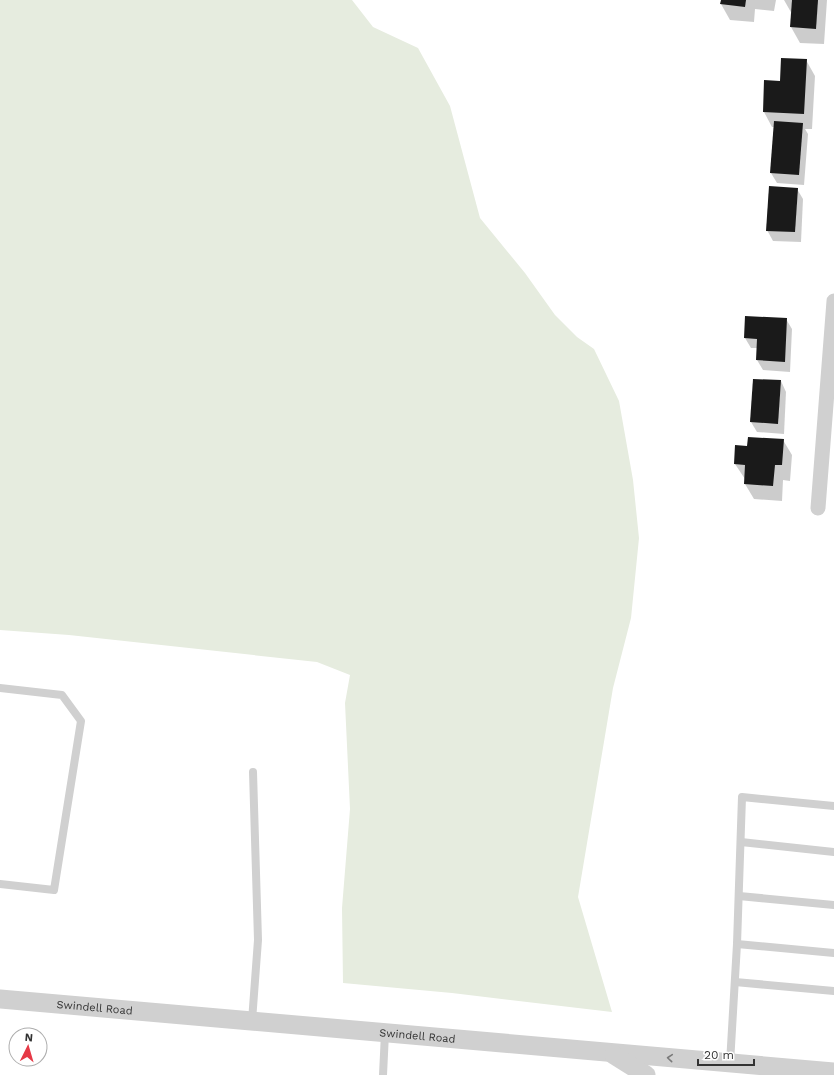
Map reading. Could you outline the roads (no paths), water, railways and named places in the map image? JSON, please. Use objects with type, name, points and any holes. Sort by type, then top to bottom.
[{"type":"street","points":[[818,508],[834,302]]},
{"type":"street","name":"Swindell Road","points":[[0,999],[834,1072]]},
{"type":"street","points":[[612,1053],[646,1075]]},
{"type":"street","points":[[684,1075],[688,1070],[705,1061]]},
{"type":"lane","points":[[0,688],[62,695],[81,721],[54,890],[0,884]]},
{"type":"lane","points":[[252,1022],[258,940],[253,772]]},
{"type":"lane","points":[[730,1063],[737,944],[742,797],[834,806]]},
{"type":"lane","points":[[740,842],[834,852]]},
{"type":"lane","points":[[739,896],[834,905]]},
{"type":"lane","points":[[737,944],[834,953]]},
{"type":"lane","points":[[735,982],[834,991]]},
{"type":"lane","points":[[383,1075],[385,1033]]}]
